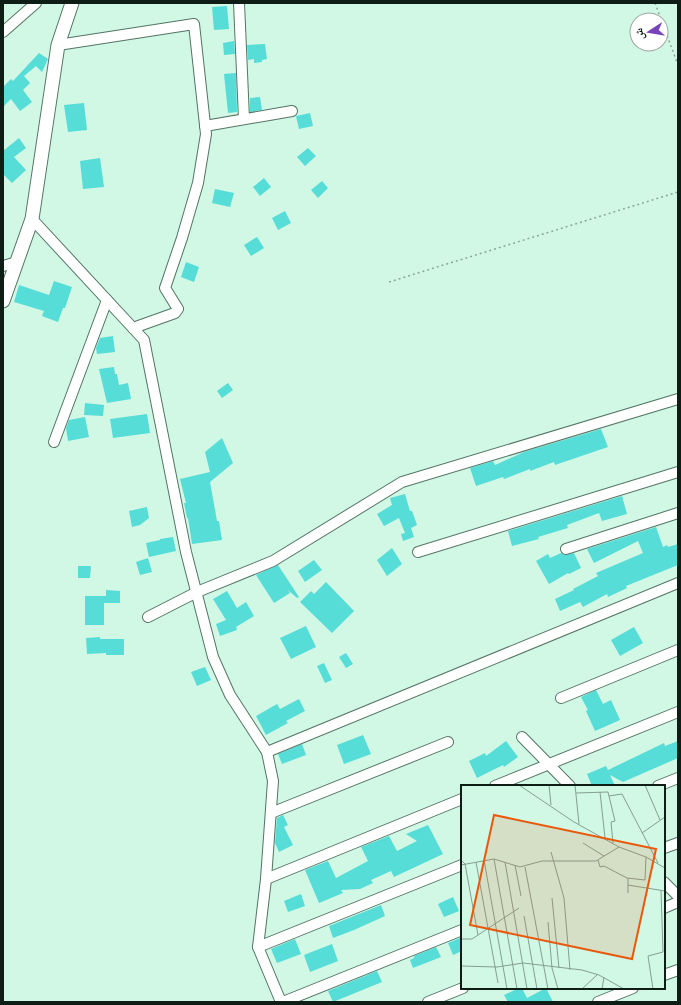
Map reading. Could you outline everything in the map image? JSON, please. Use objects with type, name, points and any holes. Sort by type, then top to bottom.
[{"type":"street","points":[[3,32],[36,3]]},
{"type":"street","points":[[3,301],[32,219],[58,45],[72,3]]},
{"type":"street","points":[[239,3],[244,119]]},
{"type":"street","points":[[58,45],[194,24],[206,134],[198,183],[182,238],[165,288],[178,309],[175,313],[133,328]]},
{"type":"street","points":[[205,126],[292,111]]},
{"type":"street","points":[[32,219],[144,340],[186,552],[213,657],[230,695],[267,752],[273,781],[266,879],[258,947],[282,1002],[461,930]]},
{"type":"street","points":[[3,266],[17,262]]},
{"type":"street","points":[[54,442],[107,300]]},
{"type":"street","points":[[148,617],[196,592],[273,561],[402,482],[678,399]]},
{"type":"street","points":[[418,552],[678,472]]},
{"type":"street","points":[[566,549],[678,513]]},
{"type":"street","points":[[267,752],[678,583]]},
{"type":"street","points":[[561,698],[678,650]]},
{"type":"street","points":[[497,785],[678,712]]},
{"type":"street","points":[[522,737],[569,785]]},
{"type":"street","points":[[271,812],[448,742]]},
{"type":"street","points":[[660,785],[678,778]]},
{"type":"street","points":[[266,879],[461,800]]},
{"type":"street","points":[[665,848],[678,843]]},
{"type":"street","points":[[258,947],[461,865]]},
{"type":"street","points":[[665,883],[678,896]]},
{"type":"street","points":[[665,908],[678,902]]},
{"type":"street","points":[[665,975],[678,970]]},
{"type":"street","points":[[428,1002],[461,989]]},
{"type":"street","points":[[598,1002],[630,989]]},
{"type":"path","points":[[655,3],[678,65]]},
{"type":"path","points":[[388,282],[678,192]]},
{"type":"building","points":[[227,6],[229,29],[214,30],[212,7]]},
{"type":"building","points":[[234,41],[235,54],[224,55],[223,43]]},
{"type":"building","points":[[265,44],[267,59],[262,60],[262,62],[254,63],[254,59],[248,60],[247,45]]},
{"type":"building","points":[[39,53],[48,59],[42,72],[36,66],[24,76],[30,83],[23,90],[32,102],[20,111],[11,99],[3,107],[3,87],[11,79],[13,81]]},
{"type":"building","points":[[236,73],[237,112],[228,113],[224,74]]},
{"type":"building","points":[[260,97],[262,110],[250,112],[250,98]]},
{"type":"building","points":[[84,103],[87,130],[68,132],[64,105]]},
{"type":"building","points":[[310,113],[313,126],[299,129],[296,116]]},
{"type":"building","points":[[19,138],[26,148],[14,157],[26,170],[12,183],[3,174],[3,151]]},
{"type":"building","points":[[308,148],[316,156],[305,166],[297,157]]},
{"type":"building","points":[[100,158],[104,187],[83,189],[80,161]]},
{"type":"building","points":[[264,178],[271,187],[260,196],[253,187]]},
{"type":"building","points":[[322,181],[328,188],[318,198],[311,190]]},
{"type":"building","points":[[215,189],[234,193],[230,207],[212,203]]},
{"type":"building","points":[[285,211],[291,223],[278,230],[272,218]]},
{"type":"building","points":[[257,237],[264,248],[251,256],[244,245]]},
{"type":"building","points":[[186,262],[199,267],[194,282],[181,277]]},
{"type":"building","points":[[54,281],[72,287],[65,308],[63,308],[58,322],[42,316],[44,311],[14,302],[19,285],[49,295]]},
{"type":"building","points":[[113,336],[115,352],[97,354],[96,348],[100,338]]},
{"type":"building","points":[[114,367],[119,385],[128,383],[131,399],[107,403],[99,369]]},
{"type":"building","points":[[228,383],[233,390],[222,398],[217,391]]},
{"type":"building","points":[[85,403],[104,405],[103,416],[84,415]]},
{"type":"building","points":[[147,414],[150,433],[113,438],[110,419]]},
{"type":"building","points":[[85,417],[89,437],[68,441],[66,428],[69,420]]},
{"type":"building","points":[[601,429],[608,447],[555,465],[554,462],[504,479],[503,477],[476,486],[470,468],[493,461],[495,465],[524,452]]},
{"type":"building","points":[[222,438],[233,463],[210,482],[222,540],[192,544],[184,503],[186,503],[180,479],[210,472],[205,452]]},
{"type":"building","points":[[405,494],[410,511],[412,511],[417,525],[411,528],[414,537],[403,541],[401,534],[405,533],[399,518],[384,526],[377,514],[392,505],[390,498]]},
{"type":"building","points":[[622,496],[627,514],[602,521],[599,513],[567,525],[568,528],[538,537],[539,539],[512,546],[508,531]]},
{"type":"building","points":[[147,507],[149,518],[140,525],[132,527],[129,511]]},
{"type":"building","points":[[656,527],[663,547],[678,544],[678,565],[626,586],[627,588],[608,597],[607,594],[583,607],[580,602],[560,611],[555,599],[598,576],[596,573],[643,553],[638,541],[594,563],[587,549]]},
{"type":"building","points":[[173,537],[176,551],[149,557],[146,543]]},
{"type":"building","points":[[392,548],[402,564],[387,576],[377,560]]},
{"type":"building","points":[[561,553],[565,555],[574,553],[581,568],[569,574],[568,573],[549,584],[536,561],[548,554],[550,558]]},
{"type":"building","points":[[148,558],[152,572],[140,575],[136,562]]},
{"type":"building","points":[[314,560],[322,570],[305,582],[298,571]]},
{"type":"building","points":[[278,565],[299,597],[297,598],[288,590],[290,593],[274,603],[256,575]]},
{"type":"building","points":[[78,566],[91,566],[90,578],[78,578]]},
{"type":"building","points":[[326,582],[354,611],[332,633],[300,602],[311,591],[314,594]]},
{"type":"building","points":[[106,590],[120,591],[120,603],[104,603],[104,625],[85,625],[85,596],[106,596]]},
{"type":"building","points":[[227,591],[237,608],[246,602],[254,616],[236,627],[237,630],[220,636],[216,624],[226,620],[213,599]]},
{"type":"building","points":[[306,626],[316,647],[291,659],[280,638]]},
{"type":"building","points":[[634,627],[643,643],[620,656],[611,640]]},
{"type":"building","points":[[100,637],[100,639],[124,639],[124,655],[106,655],[106,653],[87,654],[86,638]]},
{"type":"building","points":[[346,653],[353,664],[346,668],[339,657]]},
{"type":"building","points":[[324,663],[332,680],[325,683],[317,666]]},
{"type":"building","points":[[205,667],[211,680],[197,686],[191,672]]},
{"type":"building","points":[[596,690],[603,704],[611,700],[620,720],[595,731],[586,711],[588,710],[581,697]]},
{"type":"building","points":[[299,699],[305,711],[286,721],[288,723],[266,735],[256,716],[277,704],[280,709]]},
{"type":"building","points":[[363,735],[371,754],[344,764],[337,745]]},
{"type":"building","points":[[506,741],[518,757],[504,767],[503,765],[477,778],[469,761],[485,753],[486,756]]},
{"type":"building","points":[[678,741],[678,758],[623,782],[610,775],[615,785],[592,785],[587,774],[606,766],[608,770],[664,743],[665,746]]},
{"type":"building","points":[[302,744],[306,755],[282,764],[278,754]]},
{"type":"building","points":[[283,815],[288,825],[284,827],[293,845],[279,852],[275,843],[277,818]]},
{"type":"building","points":[[428,825],[443,854],[394,877],[391,871],[371,880],[373,883],[360,889],[341,890],[343,893],[319,903],[305,870],[328,861],[336,878],[368,861],[361,847],[389,836],[397,851],[417,841],[406,834]]},
{"type":"building","points":[[301,894],[305,906],[288,912],[284,901]]},
{"type":"building","points":[[453,897],[459,911],[444,917],[438,904]]},
{"type":"building","points":[[381,905],[385,916],[333,938],[329,926]]},
{"type":"building","points":[[461,937],[461,951],[453,955],[448,943]]},
{"type":"building","points":[[295,939],[301,954],[277,963],[271,949]]},
{"type":"building","points":[[332,944],[338,961],[310,972],[304,955]]},
{"type":"building","points":[[436,947],[441,957],[413,968],[410,960],[414,958],[414,956]]},
{"type":"building","points":[[377,971],[382,982],[333,1002],[328,991]]},
{"type":"building","points":[[517,989],[522,989],[527,998],[546,989],[553,1002],[508,1002],[504,995]]}]
